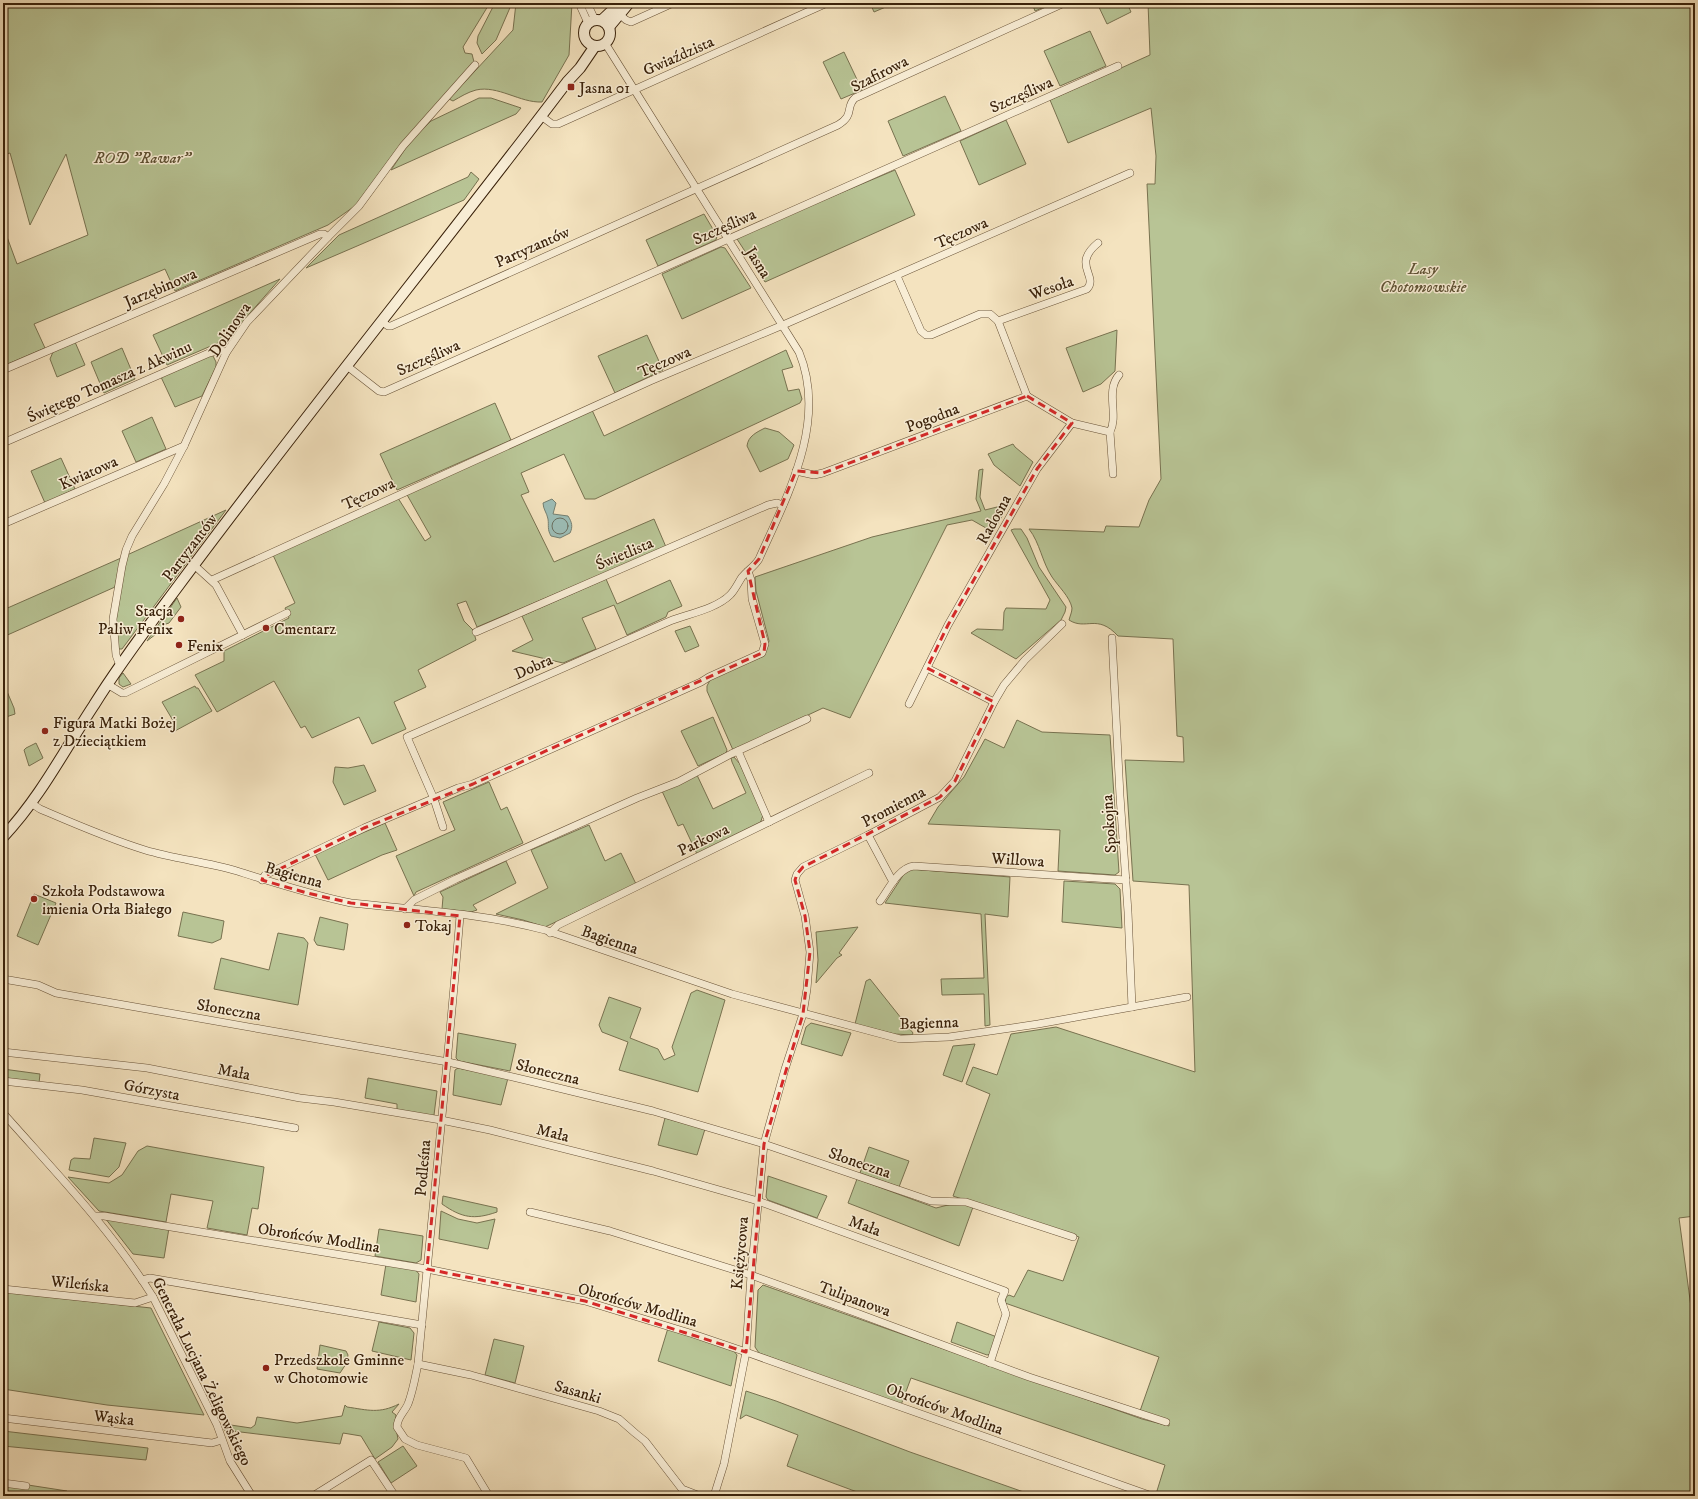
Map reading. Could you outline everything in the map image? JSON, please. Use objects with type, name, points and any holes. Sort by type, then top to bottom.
[{"type":"street","points":[[579,3],[598,23],[610,36],[605,42],[591,44],[584,32],[598,23],[618,9],[629,3]]},
{"type":"street","points":[[587,3],[598,23]]},
{"type":"street","points":[[618,9],[627,21],[631,22],[672,3]]},
{"type":"street","name":"Gwiaździsta","points":[[541,116],[552,124],[556,124],[827,3]]},
{"type":"street","name":"Szafirowa","points":[[696,189],[845,121],[849,115],[851,103],[855,98],[1064,3]]},
{"type":"street","name":"Jasna","points":[[605,42],[696,189],[783,325],[798,352],[808,382],[810,410],[805,440],[796,471],[759,559],[748,571]]},
{"type":"street","name":"Partyzantów","points":[[3,837],[17,822],[31,803],[107,684],[194,565],[292,436],[541,116],[569,79],[570,72],[591,44]]},
{"type":"street","name":"Dolinowa","points":[[120,666],[116,655],[113,619],[126,550],[132,536],[164,484],[184,446],[226,353],[247,322],[359,206],[403,146],[475,65]]},
{"type":"street","name":"Szczęśliwa","points":[[347,366],[379,391],[384,392],[1118,66]]},
{"type":"street","name":"Tęczowa","points":[[212,580],[650,381],[783,325],[1130,173]]},
{"type":"street","name":"Partyzantów","points":[[381,322],[391,326],[696,189]]},
{"type":"street","name":"Jarzębinowa","points":[[3,370],[320,234],[324,234],[328,237]]},
{"type":"street","name":"Wesoła","points":[[998,321],[1087,289],[1090,282],[1085,262],[1088,253],[1098,243]]},
{"type":"street","points":[[896,276],[921,331],[924,334],[931,335],[980,314],[990,314],[998,321],[1027,396],[1072,423],[1110,432]]},
{"type":"street","name":"Świętego Tomasza z Akwinu","points":[[3,443],[209,353],[221,350],[226,353]]},
{"type":"street","points":[[1113,474],[1110,432],[1113,422],[1112,387],[1119,375]]},
{"type":"street","name":"Pogodna","points":[[796,471],[814,475],[823,473],[1027,396]]},
{"type":"street","name":"Radosna","points":[[909,704],[928,668],[948,624],[1037,469],[1072,423]]},
{"type":"street","name":"Kwiatowa","points":[[3,524],[184,446]]},
{"type":"street","name":"Świetlista","points":[[476,632],[768,505],[783,505]]},
{"type":"street","points":[[194,565],[212,580],[224,598],[243,635]]},
{"type":"street","points":[[262,880],[265,875],[364,828],[473,784],[687,689],[762,653],[765,644],[752,599],[751,580],[748,571]]},
{"type":"street","name":"Dobra","points":[[434,799],[407,737],[670,621],[693,614],[727,597],[748,571]]},
{"type":"street","points":[[107,684],[125,694],[287,613]]},
{"type":"street","name":"Promienna","points":[[803,1014],[810,952],[805,916],[795,880],[797,874],[803,867],[940,797],[955,780],[1004,685],[1024,660],[1062,624]]},
{"type":"street","name":"Spokojna","points":[[1112,638],[1132,1007]]},
{"type":"street","points":[[928,668],[994,702]]},
{"type":"street","points":[[405,909],[414,900],[456,879],[637,798],[678,782],[738,751],[808,719]]},
{"type":"street","points":[[738,751],[769,822]]},
{"type":"street","name":"Parkowa","points":[[550,933],[558,925],[869,773]]},
{"type":"street","points":[[434,799],[443,827]]},
{"type":"street","name":"Bagienna","points":[[31,803],[40,809],[76,824],[146,850],[237,871],[262,880],[330,899],[351,903],[505,920],[550,933],[732,994],[900,1039],[949,1037],[1001,1030],[1187,997]]},
{"type":"street","points":[[868,835],[893,882],[880,901]]},
{"type":"street","name":"Willowa","points":[[893,882],[909,866],[1126,880]]},
{"type":"street","name":"Podleśna","points":[[460,916],[448,1062],[441,1120],[418,1364],[414,1385],[407,1407],[398,1419],[397,1427],[405,1439],[417,1445],[466,1458],[489,1496]]},
{"type":"street","name":"Słoneczna","points":[[3,979],[38,985],[56,993],[448,1062],[534,1082],[653,1111],[764,1144],[931,1202],[966,1202],[1073,1237]]},
{"type":"street","name":"Księżycowa","points":[[714,1496],[724,1464],[746,1352],[751,1275],[764,1144],[785,1069],[803,1014]]},
{"type":"street","name":"Mała","points":[[3,1052],[147,1068],[300,1098],[334,1102],[441,1120],[537,1142],[758,1201],[1005,1291],[1001,1300],[1006,1314],[990,1363]]},
{"type":"street","name":"Górzysta","points":[[3,1081],[82,1090],[295,1128]]},
{"type":"street","name":"Generała Lucjana Żeligowskiego","points":[[3,1113],[96,1216],[125,1254],[142,1280],[153,1297],[217,1425],[230,1461],[252,1496]]},
{"type":"street","name":"Tulipanowa","points":[[530,1212],[610,1231],[751,1275],[990,1363],[1166,1422]]},
{"type":"street","name":"Obrońców Modlina","points":[[96,1216],[119,1218],[427,1269],[585,1301],[746,1352],[1152,1496]]},
{"type":"street","points":[[142,1280],[158,1280],[422,1325]]},
{"type":"street","name":"Wileńska","points":[[3,1289],[135,1303],[153,1297]]},
{"type":"street","name":"Sasanki","points":[[418,1364],[471,1375],[599,1411],[619,1419],[645,1441],[682,1488],[700,1496]]},
{"type":"street","name":"Wąska","points":[[3,1418],[212,1443],[222,1440]]},
{"type":"street","points":[[313,1496],[371,1460],[395,1496]]},
{"type":"street","points":[[3,1483],[26,1486]]},
{"type":"highlighted area","points":[[1027,396],[1072,423],[1037,469],[948,625],[927,668],[994,702],[955,781],[940,797],[803,867],[797,874],[795,880],[805,916],[810,952],[807,989],[803,1014],[764,1144],[746,1352],[585,1301],[427,1269],[460,916],[351,903],[307,893],[262,880],[263,877],[364,828],[473,784],[764,652],[765,644],[748,571],[759,559],[796,471],[823,473]]},
{"type":"green space","name":"ROD \"Rawar\"","points":[[3,3],[488,3],[488,6],[463,47],[465,53],[472,54],[474,62],[359,203],[328,225],[175,291],[165,269],[34,324],[45,348],[3,366],[3,226],[17,264],[88,235],[66,154],[30,225],[10,153],[3,155]]},
{"type":"green space","points":[[495,3],[512,3],[496,40],[482,54],[477,43],[478,36]]},
{"type":"green space","points":[[516,3],[572,3],[569,55],[542,102],[534,102],[501,92],[484,89],[470,92],[453,101],[449,99],[513,30]]},
{"type":"green space","points":[[870,3],[895,3],[874,12]]},
{"type":"green space","points":[[1032,3],[1054,3],[1035,11]]},
{"type":"green space","points":[[1097,3],[1127,3],[1131,12],[1107,24]]},
{"type":"green space","name":"Lasy Chotomowskie","points":[[1148,3],[1695,3],[1695,1216],[1679,1218],[1693,1322],[1695,1322],[1695,1496],[1161,1496],[1156,1494],[1165,1465],[911,1378],[901,1405],[759,1353],[755,1347],[758,1290],[763,1285],[1142,1419],[1169,1426],[1169,1422],[1140,1411],[1159,1357],[1005,1303],[1006,1297],[1009,1295],[1014,1297],[1028,1270],[1063,1281],[1079,1237],[953,1196],[990,1094],[966,1084],[973,1067],[997,1075],[1011,1034],[1056,1027],[1195,1072],[1189,885],[1133,881],[1125,760],[1184,762],[1183,737],[1177,736],[1173,639],[1118,636],[1104,625],[1081,624],[1069,620],[1072,610],[1071,604],[1054,580],[1036,540],[1029,529],[1104,532],[1106,526],[1139,527],[1149,500],[1161,479],[1147,184],[1155,184],[1156,156],[1151,108],[1068,143],[1050,100],[1150,55]]},
{"type":"green space","points":[[1090,31],[1106,66],[1060,86],[1044,51]]},
{"type":"green space","points":[[844,52],[862,90],[841,99],[823,62]]},
{"type":"green space","points":[[945,96],[961,131],[903,156],[888,121]]},
{"type":"green space","points":[[479,98],[491,98],[521,108],[516,114],[391,170],[412,139],[431,121]]},
{"type":"green space","points":[[1006,120],[1026,164],[979,185],[960,141]]},
{"type":"green space","points":[[895,170],[915,215],[765,282],[737,239],[748,232]]},
{"type":"green space","points":[[471,172],[479,179],[464,200],[306,268],[339,235],[468,177]]},
{"type":"green space","points":[[704,214],[717,236],[716,240],[658,266],[646,240]]},
{"type":"green space","points":[[721,247],[725,248],[751,288],[682,319],[662,274]]},
{"type":"green space","points":[[280,279],[250,313],[234,336],[167,365],[153,335]]},
{"type":"green space","points":[[1117,330],[1115,371],[1101,384],[1083,392],[1066,348]]},
{"type":"green space","points":[[647,335],[663,370],[615,393],[598,356]]},
{"type":"green space","points":[[75,342],[85,365],[57,377],[50,359],[53,352]]},
{"type":"green space","points":[[122,348],[135,379],[104,393],[91,362]]},
{"type":"green space","points":[[786,350],[793,367],[782,370],[788,391],[799,389],[802,399],[800,403],[595,499],[585,499],[564,454],[521,473],[529,492],[521,495],[554,562],[654,519],[666,547],[477,627],[466,601],[457,604],[464,621],[473,630],[476,640],[418,670],[426,687],[394,702],[406,729],[372,744],[359,717],[312,738],[305,726],[301,728],[274,681],[217,712],[195,675],[224,661],[224,651],[289,618],[285,608],[295,603],[273,555],[398,498],[425,541],[431,537],[406,493],[592,410],[604,436]]},
{"type":"green space","points":[[212,354],[216,362],[216,367],[202,396],[175,407],[161,377]]},
{"type":"green space","points":[[495,403],[511,440],[397,490],[380,454]]},
{"type":"green space","points":[[152,417],[166,449],[136,462],[122,431]]},
{"type":"green space","points":[[765,428],[779,432],[794,445],[788,459],[760,472],[747,446],[751,437]]},
{"type":"green space","points":[[1013,444],[1033,462],[1020,486],[994,465],[988,454]]},
{"type":"green space","points":[[61,458],[75,489],[45,503],[31,471]]},
{"type":"green space","points":[[983,469],[980,497],[985,510],[1009,504],[993,532],[972,520],[947,525],[850,718],[823,708],[733,750],[707,691],[707,686],[711,678],[764,656],[769,641],[756,591],[755,577],[872,537],[981,511],[976,499],[979,470]]},
{"type":"green space","points":[[226,510],[122,649],[118,649],[116,624],[117,611],[127,555]]},
{"type":"green space","points":[[1021,529],[1027,538],[1039,567],[1066,607],[1061,620],[1016,659],[971,633],[977,629],[1003,630],[1004,612],[1006,608],[1046,609],[1050,600],[1011,530]]},
{"type":"green space","points":[[121,558],[115,587],[3,637],[3,610]]},
{"type":"green space","points":[[606,579],[617,604],[670,580],[682,606],[668,612],[666,617],[627,635],[614,605],[582,618],[596,649],[563,663],[512,651],[533,640],[522,616]]},
{"type":"green space","points":[[177,598],[181,607],[169,623],[163,625],[156,634],[147,641]]},
{"type":"green space","points":[[690,626],[699,646],[685,652],[675,631]]},
{"type":"green space","points":[[123,673],[131,684],[123,687],[119,684],[119,678]]},
{"type":"green space","points":[[3,682],[15,714],[3,718]]},
{"type":"green space","points":[[195,686],[198,688],[212,711],[173,732],[170,727],[175,724],[162,702]]},
{"type":"green space","points":[[713,717],[727,750],[726,753],[698,766],[681,731]]},
{"type":"green space","points":[[1017,720],[1042,732],[1110,735],[1119,872],[1115,875],[1058,871],[1060,830],[928,824],[938,807],[964,777],[985,739],[1004,748]]},
{"type":"green space","points":[[36,743],[43,758],[29,766],[24,750]]},
{"type":"green space","points":[[734,757],[740,764],[763,815],[760,824],[697,854],[683,824],[678,826],[662,791],[697,775],[713,809],[746,793],[732,762],[731,758]]},
{"type":"green space","points":[[364,765],[376,791],[344,805],[333,782],[335,767],[348,768]]},
{"type":"green space","points":[[489,782],[501,810],[507,807],[523,843],[416,892],[414,896],[396,856],[455,830],[443,802]]},
{"type":"green space","points":[[385,823],[397,850],[382,855],[328,880],[315,854]]},
{"type":"green space","points":[[589,825],[605,861],[621,853],[636,884],[545,927],[496,914],[548,888],[531,850]]},
{"type":"green space","points":[[506,861],[516,883],[473,905],[477,910],[471,912],[442,909],[443,897],[440,892]]},
{"type":"green space","points":[[910,869],[1010,877],[1008,917],[985,914],[990,1025],[985,1026],[984,994],[942,995],[941,979],[984,978],[981,914],[885,903],[906,871]]},
{"type":"green space","points":[[1064,881],[1115,884],[1120,889],[1122,928],[1062,922]]},
{"type":"green space","points":[[34,894],[56,903],[38,945],[17,936]]},
{"type":"green space","points":[[183,912],[224,921],[221,939],[212,943],[178,936]]},
{"type":"green space","points":[[320,917],[348,924],[344,950],[317,945],[314,940]]},
{"type":"green space","points":[[858,927],[839,953],[842,955],[837,958],[816,983],[818,960],[816,932]]},
{"type":"green space","points":[[278,933],[304,938],[308,943],[298,1005],[214,989],[221,958],[269,970]]},
{"type":"green space","points":[[870,979],[913,1033],[912,1035],[895,1034],[855,1024],[866,981]]},
{"type":"green space","points":[[697,990],[725,1000],[698,1092],[619,1070],[628,1042],[602,1032],[599,1025],[609,997],[641,1008],[630,1038],[658,1049],[664,1060],[675,1055],[672,1047],[691,993]]},
{"type":"green space","points":[[811,1023],[851,1033],[842,1056],[801,1044],[806,1027]]},
{"type":"green space","points":[[458,1033],[516,1044],[510,1071],[459,1061],[456,1058]]},
{"type":"green space","points":[[975,1044],[962,1082],[943,1075],[953,1046]]},
{"type":"green space","points":[[458,1068],[508,1078],[501,1105],[453,1095],[455,1070]]},
{"type":"green space","points":[[3,1069],[40,1074],[39,1083],[3,1079]]},
{"type":"green space","points":[[368,1078],[437,1091],[433,1117],[397,1110],[397,1104],[365,1098]]},
{"type":"green space","points":[[665,1118],[705,1129],[697,1155],[658,1145]]},
{"type":"green space","points":[[94,1138],[126,1143],[119,1167],[109,1177],[69,1170],[71,1160],[74,1158],[90,1159]]},
{"type":"green space","points":[[147,1146],[264,1167],[258,1209],[252,1208],[247,1235],[207,1228],[213,1201],[171,1194],[166,1222],[99,1211],[68,1177],[109,1183],[122,1175],[138,1151]]},
{"type":"green space","points":[[869,1147],[909,1161],[899,1187],[860,1173]]},
{"type":"green space","points":[[768,1176],[827,1196],[817,1218],[768,1200],[766,1197]]},
{"type":"green space","points":[[857,1179],[936,1208],[956,1203],[973,1207],[959,1246],[848,1203]]},
{"type":"green space","points":[[443,1196],[497,1208],[497,1212],[475,1217],[462,1215],[442,1204]]},
{"type":"green space","points":[[441,1211],[458,1219],[477,1223],[495,1219],[488,1249],[439,1239]]},
{"type":"green space","points":[[105,1218],[169,1228],[164,1258],[133,1254]]},
{"type":"green space","points":[[379,1229],[423,1236],[421,1260],[416,1263],[375,1256]]},
{"type":"green space","points":[[386,1264],[414,1268],[419,1274],[416,1302],[381,1295]]},
{"type":"green space","points":[[3,1292],[151,1308],[204,1415],[107,1405],[3,1389]]},
{"type":"green space","points":[[379,1322],[410,1328],[414,1333],[411,1360],[372,1351]]},
{"type":"green space","points":[[957,1322],[997,1337],[991,1354],[987,1355],[951,1342]]},
{"type":"green space","points":[[668,1328],[733,1350],[737,1355],[731,1386],[658,1361]]},
{"type":"green space","points":[[494,1339],[524,1346],[515,1383],[485,1375]]},
{"type":"green space","points":[[320,1345],[346,1351],[348,1355],[346,1364],[340,1373],[317,1369]]},
{"type":"green space","points":[[746,1391],[910,1452],[1035,1496],[868,1496],[787,1466],[798,1435],[746,1415],[740,1419]]},
{"type":"green space","points":[[399,1404],[392,1412],[396,1415],[395,1423],[398,1439],[392,1447],[375,1459],[361,1436],[343,1433],[340,1444],[224,1430],[224,1424],[251,1428],[255,1425],[257,1417],[297,1423],[342,1416],[345,1405],[347,1407],[367,1410],[379,1410]]},
{"type":"green space","points":[[3,1431],[148,1448],[146,1460],[3,1446]]},
{"type":"green space","points":[[403,1446],[417,1466],[391,1483],[378,1462]]},
{"type":"green space","points":[[3,1485],[28,1485],[67,1491],[66,1496],[3,1496]]},
{"type":"water","points":[[552,499],[556,503],[553,514],[568,516],[572,524],[570,533],[560,538],[551,536],[543,505],[543,503]]},
{"type":"place","name":"Jasna 01","points":[[571,87]]},
{"type":"place","name":"Stacja Paliw Fenix","points":[[181,619]]},
{"type":"place","name":"Cmentarz","points":[[266,628]]},
{"type":"place","name":"Fenix","points":[[179,645]]},
{"type":"place","name":"Figura Matki Bożej z Dzieciątkiem","points":[[45,731]]},
{"type":"place","name":"Szkoła Podstawowa imienia Orła Białego","points":[[34,899]]},
{"type":"place","name":"Tokaj","points":[[407,925]]},
{"type":"place","name":"Przedszkole Gminne w Chotomowie","points":[[266,1368]]}]
